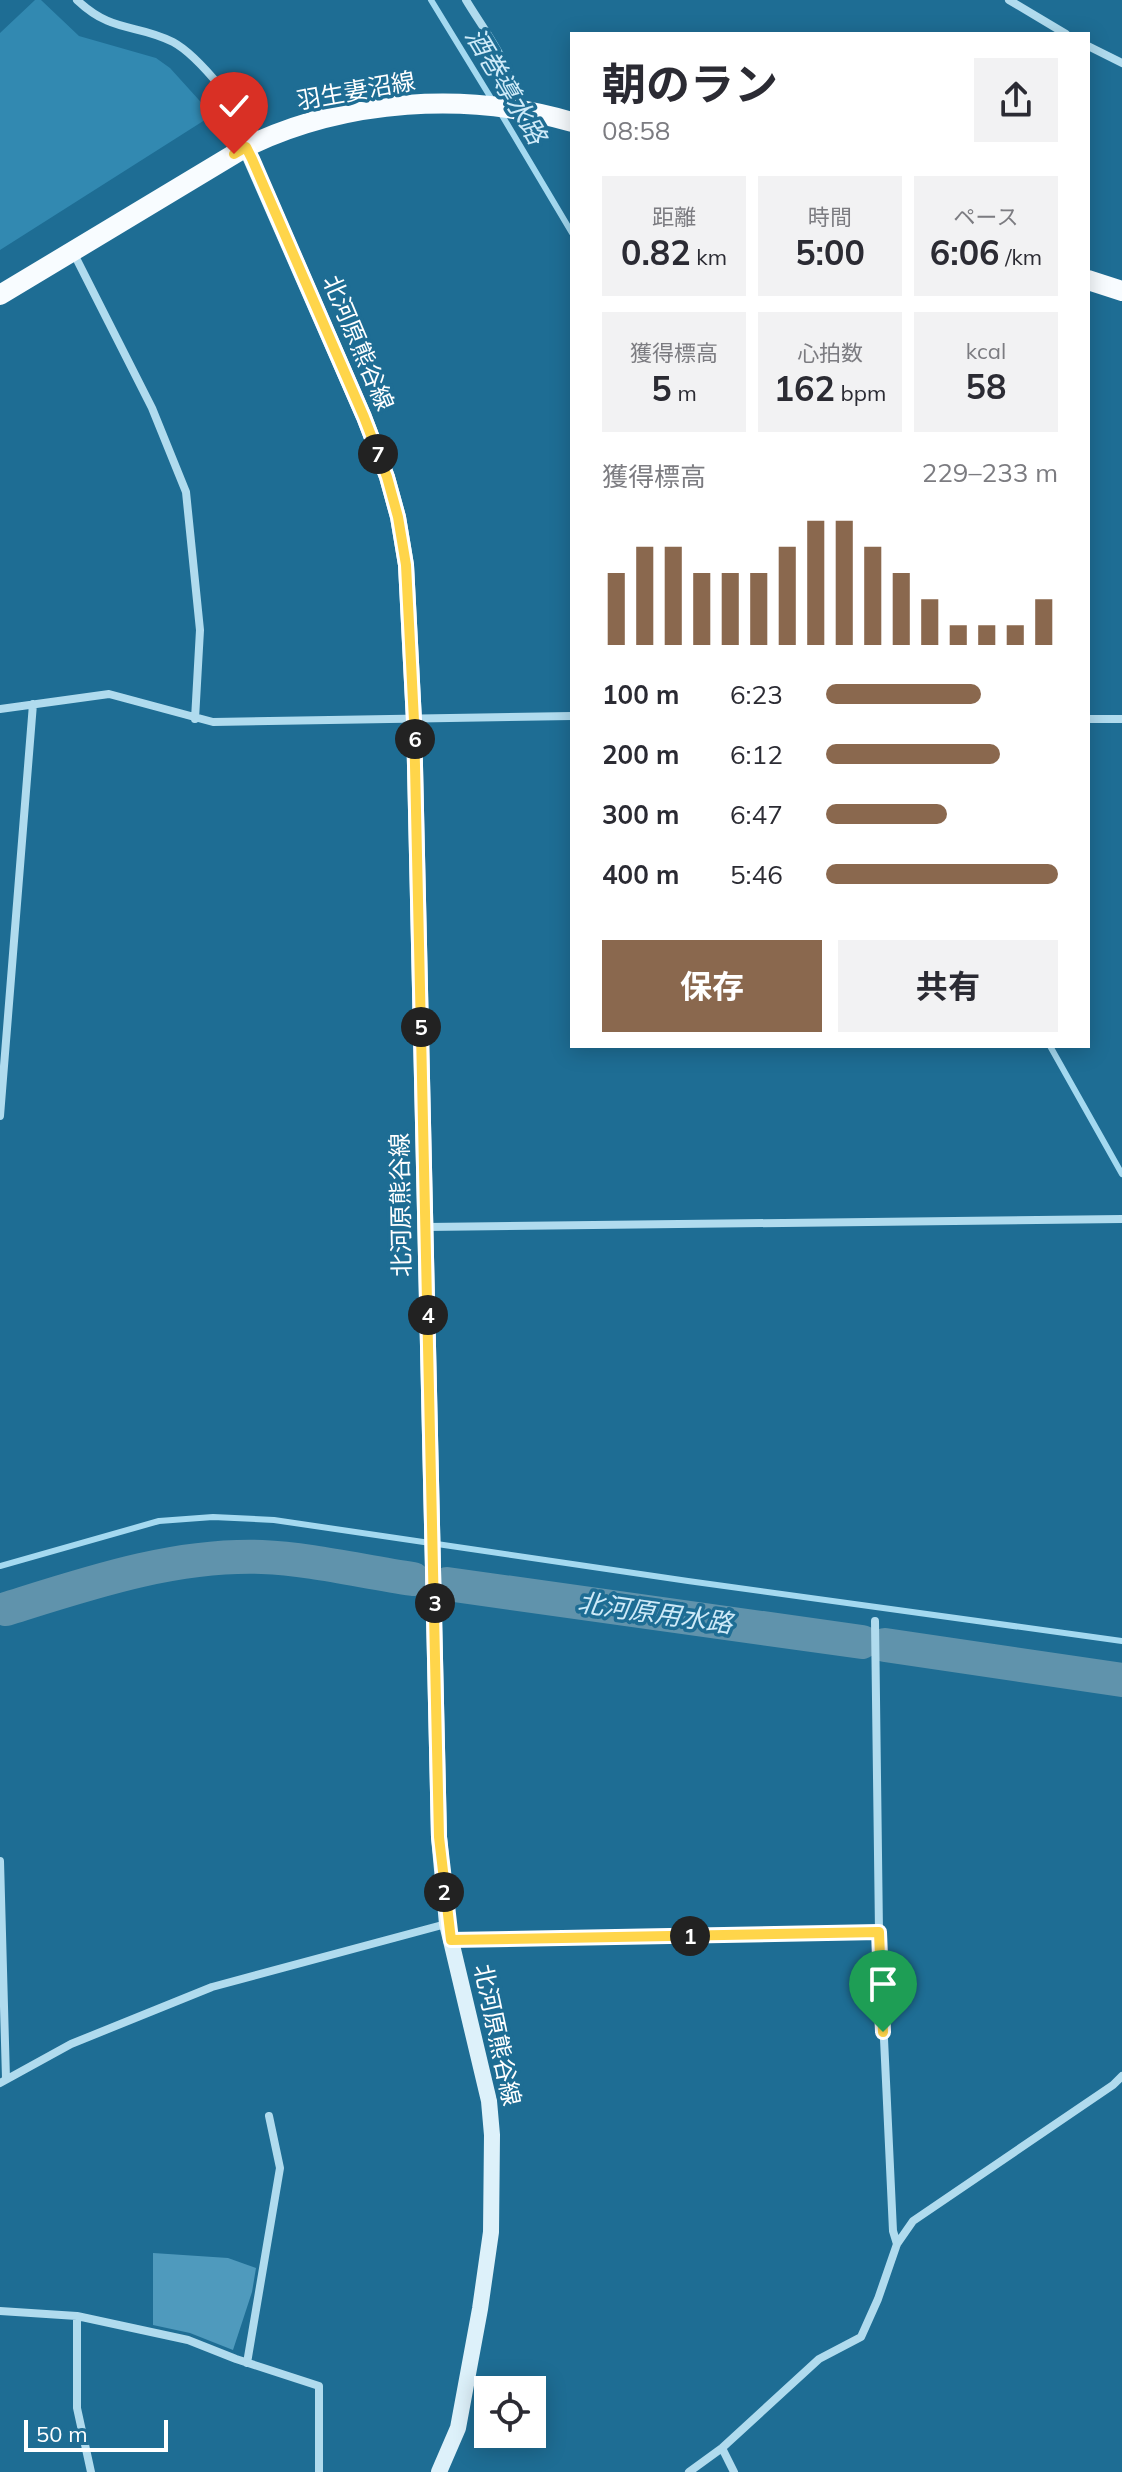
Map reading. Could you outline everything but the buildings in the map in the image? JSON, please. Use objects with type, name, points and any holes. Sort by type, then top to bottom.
[{"type":"main road","name":"羽生妻沼線","points":[[0,295],[253,144],[323,119],[362,111],[437,104],[510,107],[570,122]]},
{"type":"main road","name":"北河原熊谷線","points":[[253,144],[387,477],[406,565],[414,721],[439,1837],[449,1932],[489,2101],[492,2135],[491,2232],[466,2395],[458,2428],[439,2472]]},
{"type":"main road","points":[[1090,281],[1122,291]]},
{"type":"street","points":[[77,0],[104,21],[161,37],[182,49],[242,114],[253,144]]},
{"type":"street","points":[[466,0],[507,69],[516,93],[510,107]]},
{"type":"street","points":[[1009,0],[1063,32]]},
{"type":"street","points":[[1090,47],[1122,63]]},
{"type":"street","points":[[73,252],[152,408],[186,492],[200,630],[195,719]]},
{"type":"street","points":[[0,709],[109,694],[213,722],[570,716]]},
{"type":"street","points":[[0,1116],[33,704]]},
{"type":"street","points":[[1090,719],[1122,719]]},
{"type":"street","points":[[426,1227],[1122,1219]]},
{"type":"street","points":[[875,1621],[879,1932],[893,2231],[897,2244]]},
{"type":"street","points":[[0,1861],[3,2081],[71,2044],[212,1987],[449,1932],[879,1932]]},
{"type":"street","points":[[689,2472],[722,2448],[819,2359],[861,2337],[897,2244],[913,2221],[1122,2076]]},
{"type":"street","points":[[247,2363],[280,2168],[269,2116]]},
{"type":"street","points":[[0,2311],[77,2316],[188,2340],[319,2386],[319,2472]]},
{"type":"street","points":[[77,2316],[77,2408],[91,2472]]},
{"type":"street","points":[[722,2448],[734,2472]]},
{"type":"shaded area","points":[[35,0],[41,0],[79,36],[156,58],[170,68],[208,110],[208,118],[0,250],[0,33]]},
{"type":"waterway","name":"酒巻導水路","points":[[431,0],[494,103]]},
{"type":"waterway","name":"酒巻導水路","points":[[500,112],[570,230]]},
{"type":"waterway","name":"酒巻導水路","points":[[1051,1048],[1122,1174]]},
{"type":"waterway","points":[[0,1566],[159,1521],[213,1517],[274,1520],[1122,1641]]},
{"type":"waterway","name":"北河原用水路","points":[[6,1609],[132,1572],[229,1557],[300,1560],[413,1579]]},
{"type":"waterway","name":"北河原用水路","points":[[447,1584],[862,1642]]},
{"type":"waterway","name":"北河原用水路","points":[[885,1645],[1122,1680]]},
{"type":"route","points":[[234,154],[246,147],[252,159],[364,417],[387,477],[406,565],[414,721],[439,1837],[451,1940],[879,1932],[883,2032]]}]
